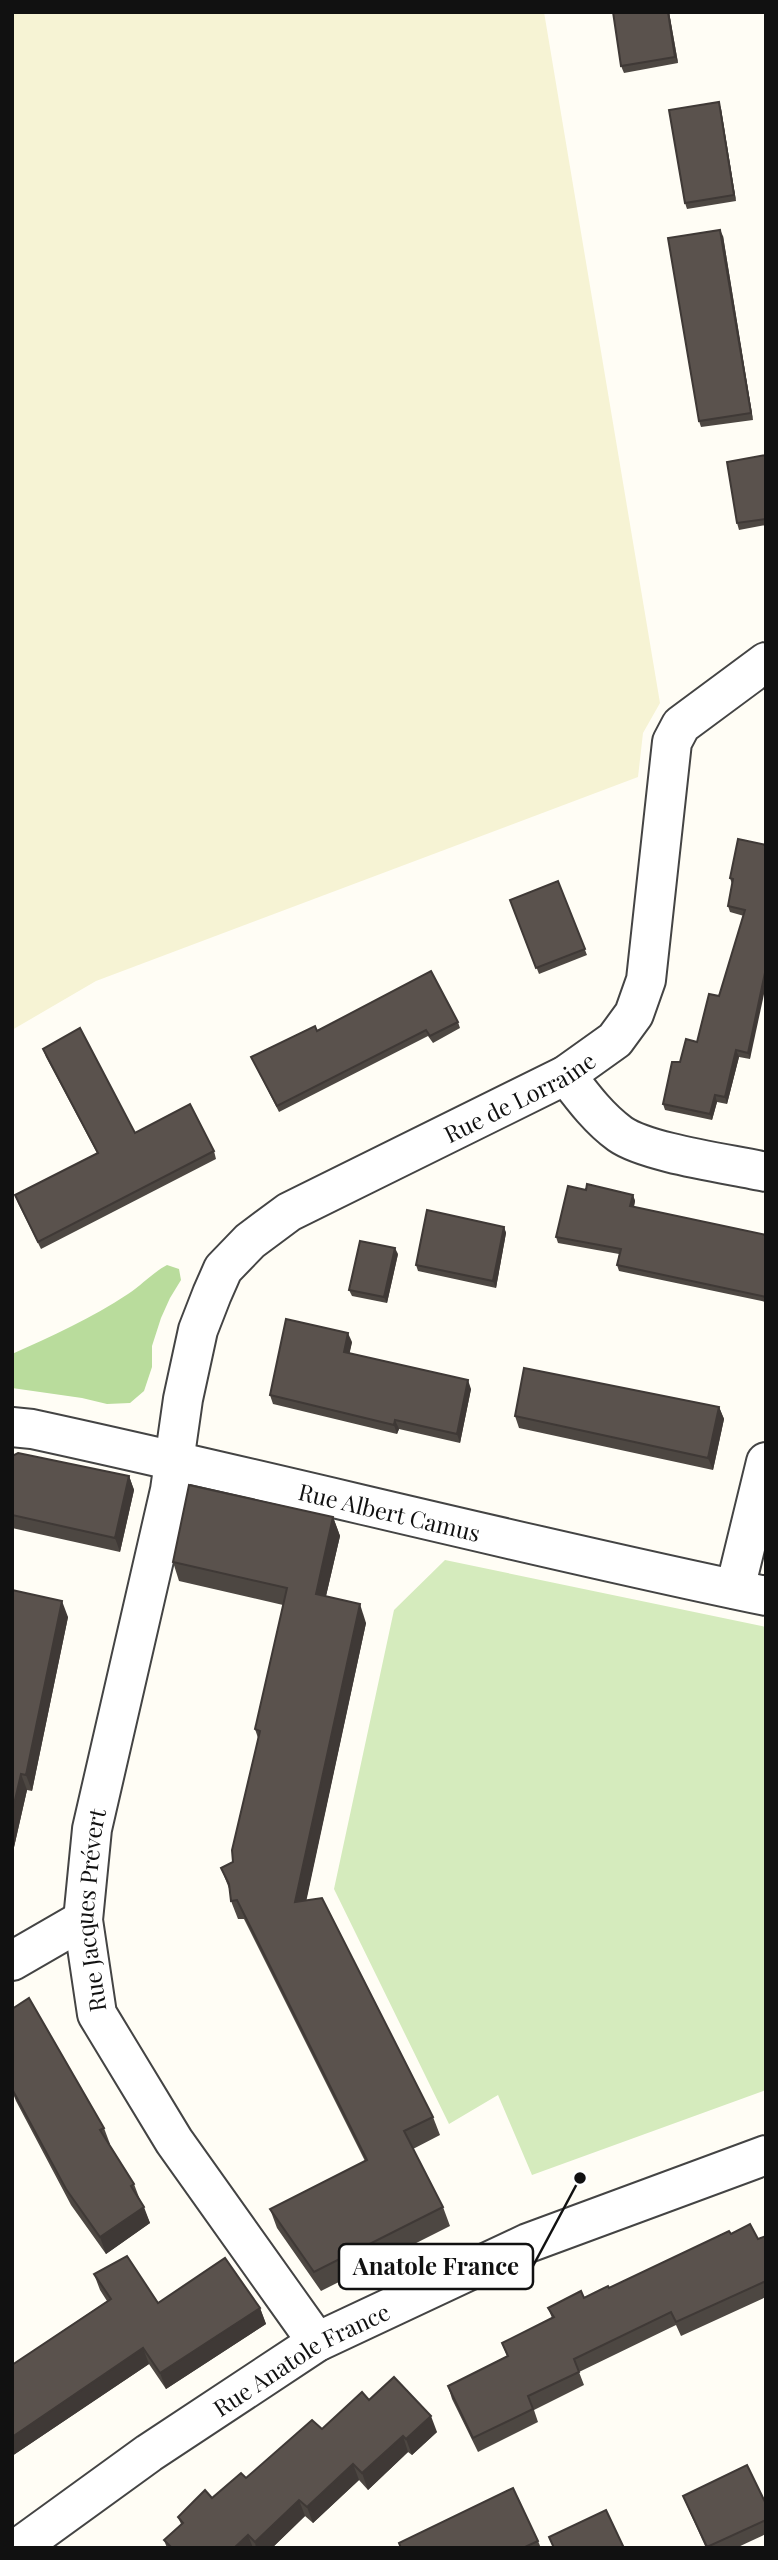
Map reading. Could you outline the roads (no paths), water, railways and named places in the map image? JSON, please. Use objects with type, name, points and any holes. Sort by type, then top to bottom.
[{"type":"street","name":"Rue de Lorraine","points":[[174,1460],[183,1399],[198,1331],[223,1269],[250,1241],[289,1212],[566,1074],[615,1040],[634,1014],[646,980],[672,742],[681,725],[766,662]]},
{"type":"street","points":[[566,1074],[598,1116],[622,1136],[652,1148],[766,1172]]},
{"type":"street","name":"Rue Albert Camus","points":[[12,1427],[174,1460],[539,1547],[751,1592]]},
{"type":"street","name":"Rue Jacques Prévert","points":[[174,1460],[170,1490],[92,1829],[83,1920],[97,2014],[174,2141],[317,2342]]},
{"type":"street","points":[[751,1592],[766,1462]]},
{"type":"street","points":[[12,1961],[83,1920]]},
{"type":"street","name":"Rue Anatole France","points":[[18,2548],[149,2453],[317,2342],[528,2243],[766,2155]]},
{"type":"place","name":"Anatole France","points":[[580,2178]]}]
